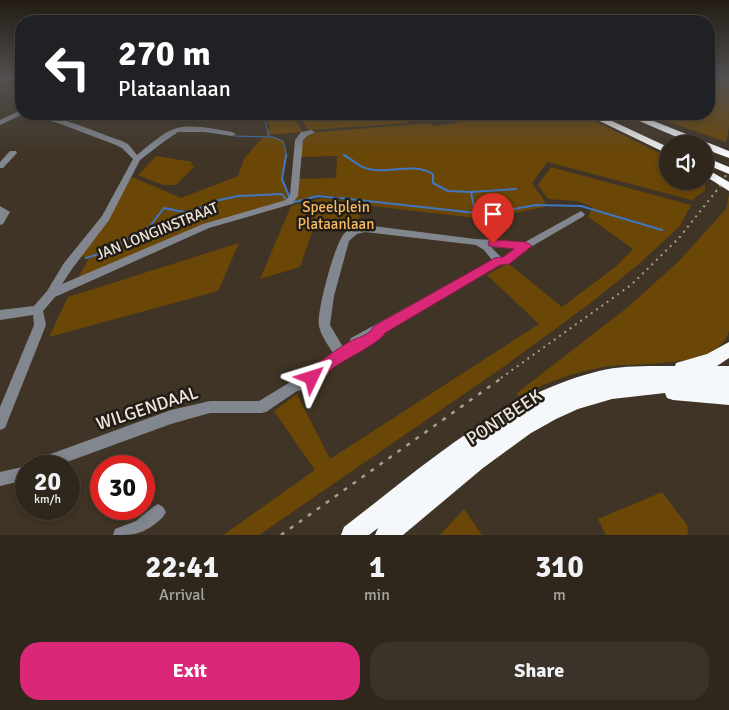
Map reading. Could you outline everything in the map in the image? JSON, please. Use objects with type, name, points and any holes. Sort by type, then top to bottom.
[{"type":"highway","points":[[602,120],[659,148]]},
{"type":"highway","points":[[619,120],[659,139]]},
{"type":"highway","points":[[632,120],[664,135]]},
{"type":"highway","points":[[643,120],[681,135]]},
{"type":"highway","points":[[714,148],[727,154]]},
{"type":"highway","points":[[714,157],[729,164]]},
{"type":"highway","points":[[714,164],[729,171]]},
{"type":"highway","points":[[714,174],[729,181]]},
{"type":"highway","points":[[714,176],[729,187]]},
{"type":"highway","points":[[650,380],[711,361],[729,349]]},
{"type":"highway","points":[[352,535],[476,439],[542,399],[600,379],[650,380],[729,374]]},
{"type":"highway","points":[[650,380],[667,392],[729,396]]},
{"type":"highway","name":"PONTBEEK","points":[[386,535],[447,484],[524,427],[575,401],[650,380],[729,384]]},
{"type":"street","points":[[0,123],[15,115]]},
{"type":"street","points":[[48,120],[138,147],[137,159]]},
{"type":"street","name":"JAN LONGINSTRAAT","points":[[37,310],[50,295],[68,266],[106,218],[137,159],[138,147],[177,130],[205,130],[232,134]]},
{"type":"street","name":"JAN LONGINSTRAAT","points":[[50,295],[206,226],[289,202],[294,196],[299,140],[304,134],[311,132]]},
{"type":"street","points":[[0,166],[13,153]]},
{"type":"street","points":[[0,209],[6,212],[0,222]]},
{"type":"street","name":"WILGENDAAL","points":[[67,455],[172,417],[200,410],[225,405],[261,407],[296,385],[300,386],[324,370],[324,366],[354,346],[357,347],[378,334],[379,330],[498,261],[506,261],[526,246],[581,214]]},
{"type":"street","points":[[341,355],[329,336],[324,323],[342,244],[347,237],[362,229],[372,229],[475,242],[526,246]]},
{"type":"street","points":[[475,242],[487,248],[498,261]]},
{"type":"street","points":[[0,315],[37,310],[40,325],[6,394],[0,423]]},
{"type":"street","name":"WILGENDAAL","points":[[0,479],[15,474]]},
{"type":"street","points":[[121,535],[141,526],[158,512]]},
{"type":"green space","points":[[715,104],[729,104],[729,126],[726,142],[714,138],[714,135],[706,135],[664,120],[715,120]]},
{"type":"green space","points":[[267,120],[295,120],[302,132],[266,135],[270,128]]},
{"type":"green space","points":[[302,120],[408,120],[409,123],[309,130]]},
{"type":"green space","name":"Speelplein Plataanlaan","points":[[457,120],[593,120],[659,153],[659,190],[705,190],[692,200],[547,162],[532,183],[545,202],[544,207],[484,219],[363,205],[357,223],[339,231],[313,229],[300,267],[260,279],[291,206],[321,198],[365,201],[322,195],[294,202],[297,179],[336,178],[337,156],[300,157],[300,140],[308,133],[430,123],[433,126],[457,123]]},
{"type":"green space","points":[[263,137],[276,138],[283,141],[287,158],[282,179],[291,199],[220,220],[78,278],[89,258],[79,256],[132,177],[181,198],[238,176],[244,159]]},
{"type":"green space","points":[[156,156],[193,162],[190,165],[195,166],[176,185],[163,185],[138,175]]},
{"type":"green space","points":[[551,167],[691,205],[680,226],[639,264],[588,305],[499,370],[259,535],[223,535],[315,470],[274,411],[297,394],[330,459],[539,324],[487,275],[508,263],[562,307],[615,267],[633,249],[588,217],[592,207],[577,201],[548,199],[538,185]]},
{"type":"green space","points":[[729,194],[729,331],[722,344],[709,353],[674,362],[617,365],[581,372],[560,378],[520,396],[517,395],[517,393],[628,307],[679,261],[726,209]]},
{"type":"green space","points":[[239,243],[218,291],[49,337],[68,297]]},
{"type":"green space","points":[[662,492],[687,525],[688,535],[606,535],[598,519]]},
{"type":"green space","points":[[464,509],[482,535],[440,535]]},
{"type":"waterway","points":[[265,120],[269,136]]},
{"type":"waterway","points":[[234,136],[273,137],[283,141],[287,156]]},
{"type":"waterway","points":[[286,155],[282,179],[289,196]]},
{"type":"waterway","points":[[345,156],[370,169],[412,168],[426,171],[433,174],[433,183],[448,191],[471,192]]},
{"type":"waterway","points":[[471,192],[516,189]]},
{"type":"waterway","points":[[471,192],[475,212]]},
{"type":"waterway","points":[[86,258],[105,252],[150,226],[164,208],[189,213],[215,201],[238,196],[282,194],[287,201]]},
{"type":"waterway","points":[[291,203],[318,196],[337,198]]},
{"type":"waterway","points":[[340,198],[485,214],[536,205],[581,206],[662,230]]},
{"type":"railway","points":[[501,378],[631,285],[679,238],[721,185]]},
{"type":"railway","points":[[281,535],[503,377]]},
{"type":"route","points":[[312,378],[324,370],[324,366],[354,346],[357,347],[378,334],[379,330],[498,261],[506,261],[526,246],[493,244]]}]
